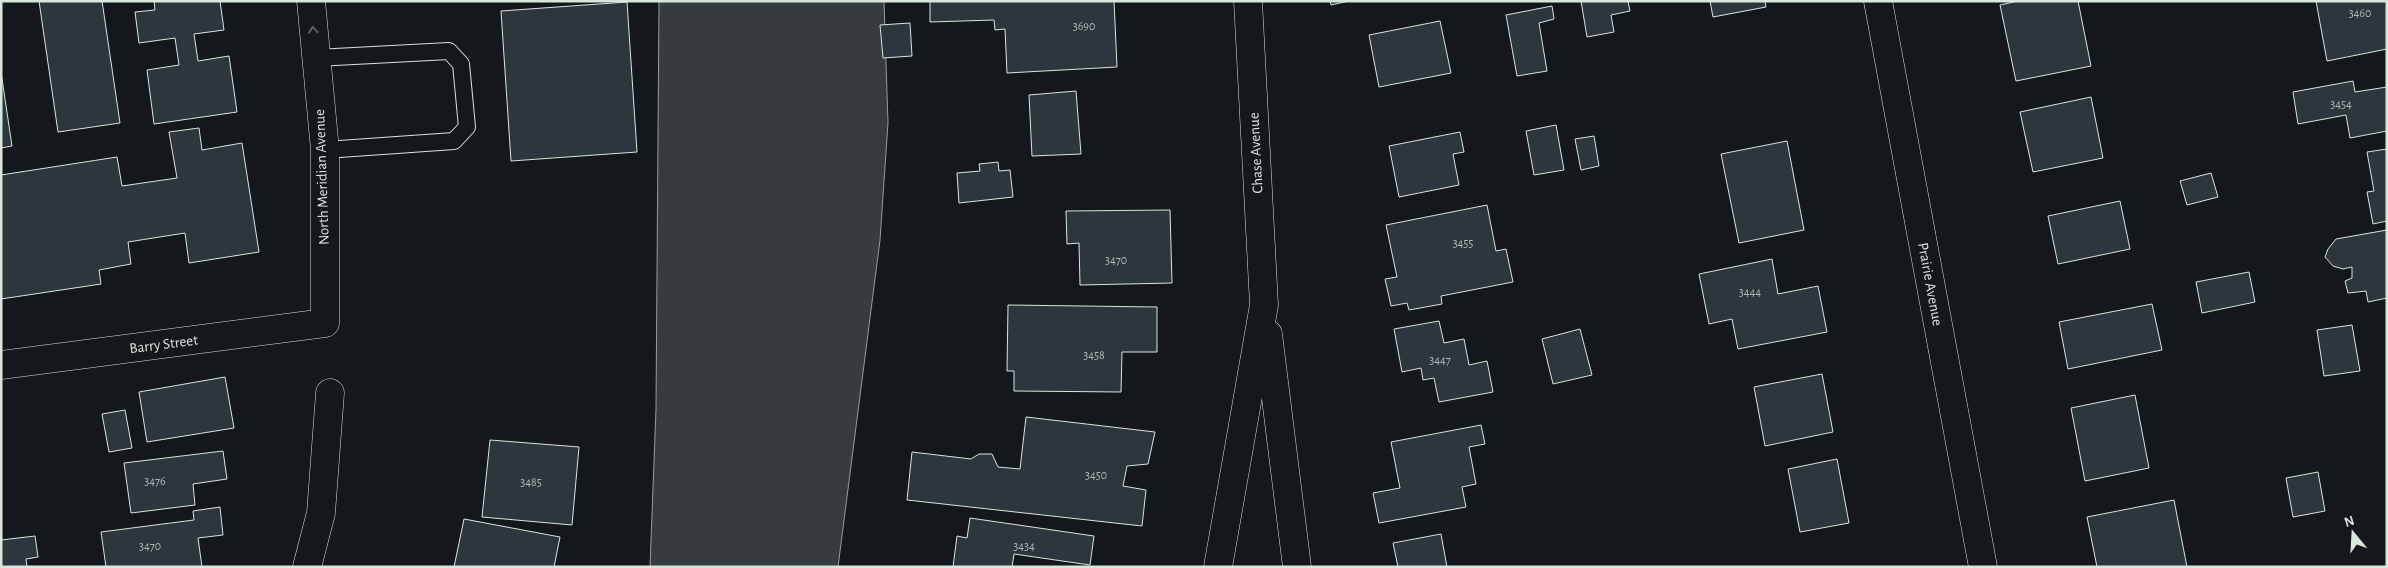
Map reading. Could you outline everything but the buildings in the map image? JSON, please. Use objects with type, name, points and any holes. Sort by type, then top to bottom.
[{"type":"street","name":"North Meridian Avenue","points":[[311,1],[324,150],[325,323]]},
{"type":"street","name":"Chase Avenue","points":[[1248,1],[1264,305],[1297,567]]},
{"type":"street","name":"Prairie Avenue","points":[[1878,1],[1983,567]]},
{"type":"street","name":"Chase Avenue","points":[[1218,567],[1264,305]]},
{"type":"street","name":"Barry Street","points":[[1,365],[325,323]]},
{"type":"street","points":[[307,567],[321,513],[330,393]]},
{"type":"lane","points":[[316,58],[449,51],[461,64],[467,127],[454,141],[324,150]]},
{"type":"shaded area","points":[[659,1],[884,1],[888,123],[880,240],[838,567],[650,567],[656,409]]}]
